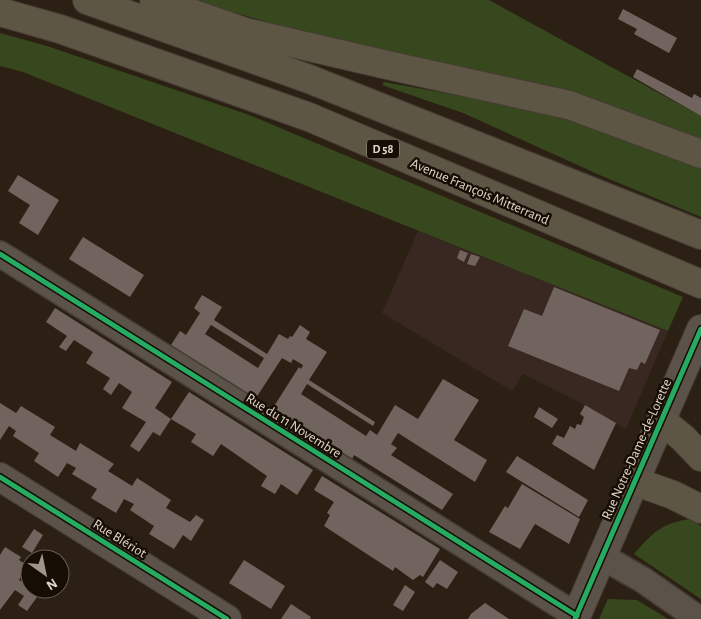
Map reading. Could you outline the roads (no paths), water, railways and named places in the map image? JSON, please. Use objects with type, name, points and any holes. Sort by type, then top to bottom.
[{"type":"highway","points":[[87,0],[309,79],[701,235]]},
{"type":"highway","points":[[154,0],[245,32],[569,104],[701,154]]},
{"type":"highway","name":"Avenue François Mitterrand","points":[[0,12],[60,29],[308,117],[701,284]]},
{"type":"highway","points":[[661,420],[683,438],[701,457]]},
{"type":"highway","points":[[634,481],[673,494],[701,510]]},
{"type":"street","name":"Rue du 11 Novembre","points":[[0,254],[576,617]]},
{"type":"street","name":"Rue Notre-Dame-de-Lorette","points":[[576,617],[696,340]]},
{"type":"street","name":"Rue Blériot","points":[[0,478],[228,619]]},
{"type":"street","points":[[602,556],[643,580],[699,619]]}]
